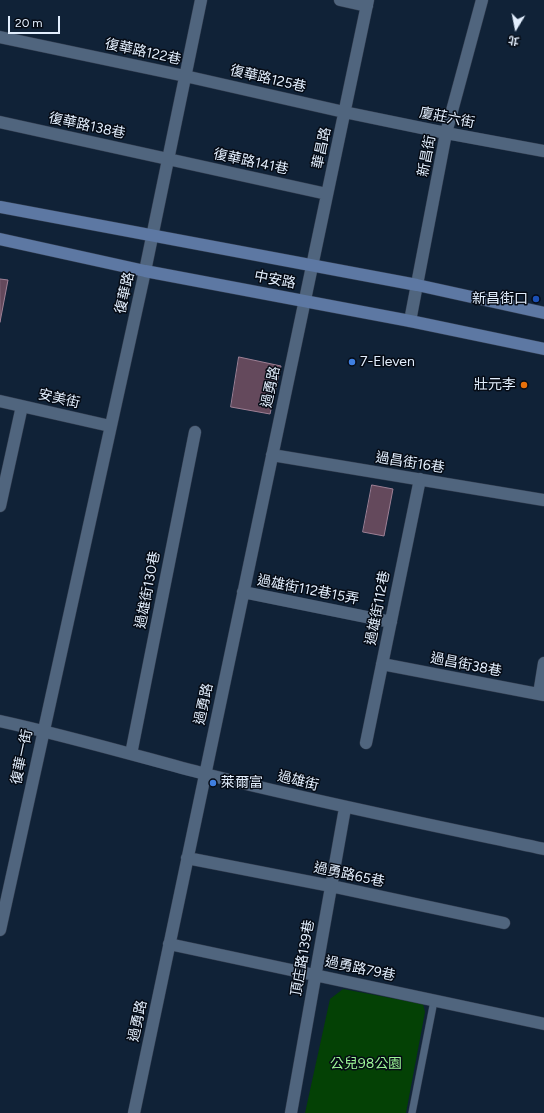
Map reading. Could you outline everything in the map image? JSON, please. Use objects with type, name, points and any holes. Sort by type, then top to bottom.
[{"type":"street","name":"復華路","points":[[74,592],[145,271],[201,0]]},
{"type":"street","points":[[340,0],[368,3]]},
{"type":"street","name":"新昌街","points":[[410,320],[446,133],[482,0]]},
{"type":"street","name":"華昌路","points":[[304,301],[368,3]]},
{"type":"street","name":"復華路122巷","points":[[0,38],[185,76]]},
{"type":"street","name":"復華路125巷","points":[[185,76],[344,112]]},
{"type":"street","name":"廈莊六街","points":[[344,112],[544,151]]},
{"type":"street","name":"復華路138巷","points":[[0,122],[168,159]]},
{"type":"street","name":"復華路141巷","points":[[168,159],[327,194]]},
{"type":"street","name":"中安路","points":[[0,207],[312,266],[417,284],[544,313]]},
{"type":"street","name":"中安路","points":[[0,239],[145,271],[410,320],[544,349]]},
{"type":"street","name":"過勇路","points":[[134,1113],[304,301]]},
{"type":"street","name":"安美街","points":[[0,401],[110,426]]},
{"type":"street","points":[[0,506],[22,406]]},
{"type":"street","name":"過雄街130巷","points":[[132,754],[195,432]]},
{"type":"street","name":"過昌街16巷","points":[[272,455],[544,500]]},
{"type":"street","name":"過雄街112巷","points":[[366,743],[420,479]]},
{"type":"street","name":"復華一街","points":[[0,930],[74,592]]},
{"type":"street","name":"過雄街112巷15弄","points":[[243,592],[391,622]]},
{"type":"street","points":[[541,695],[544,663]]},
{"type":"street","name":"過昌街38巷","points":[[382,664],[541,695]]},
{"type":"street","name":"過雄街","points":[[0,721],[44,730],[205,774],[345,808],[544,849]]},
{"type":"street","name":"頂庄路139巷","points":[[291,1113],[345,808]]},
{"type":"street","name":"過勇路65巷","points":[[187,858],[331,886],[504,923]]},
{"type":"street","name":"過勇路79巷","points":[[169,944],[544,1024]]},
{"type":"lane","points":[[412,1113],[434,1001]]},
{"type":"green space","name":"公兒98公園","points":[[343,989],[423,1004],[425,1012],[406,1113],[305,1113],[330,999]]},
{"type":"building","points":[[0,279],[8,280],[0,322]]},
{"type":"building","points":[[239,357],[281,366],[270,414],[231,407]]},
{"type":"building","points":[[372,485],[393,489],[384,536],[363,532]]},
{"type":"place","name":"新昌街口","points":[[536,299]]},
{"type":"place","name":"7-Eleven","points":[[352,362]]},
{"type":"place","name":"壯元李","points":[[524,385]]},
{"type":"place","name":"萊爾富","points":[[213,783]]}]
